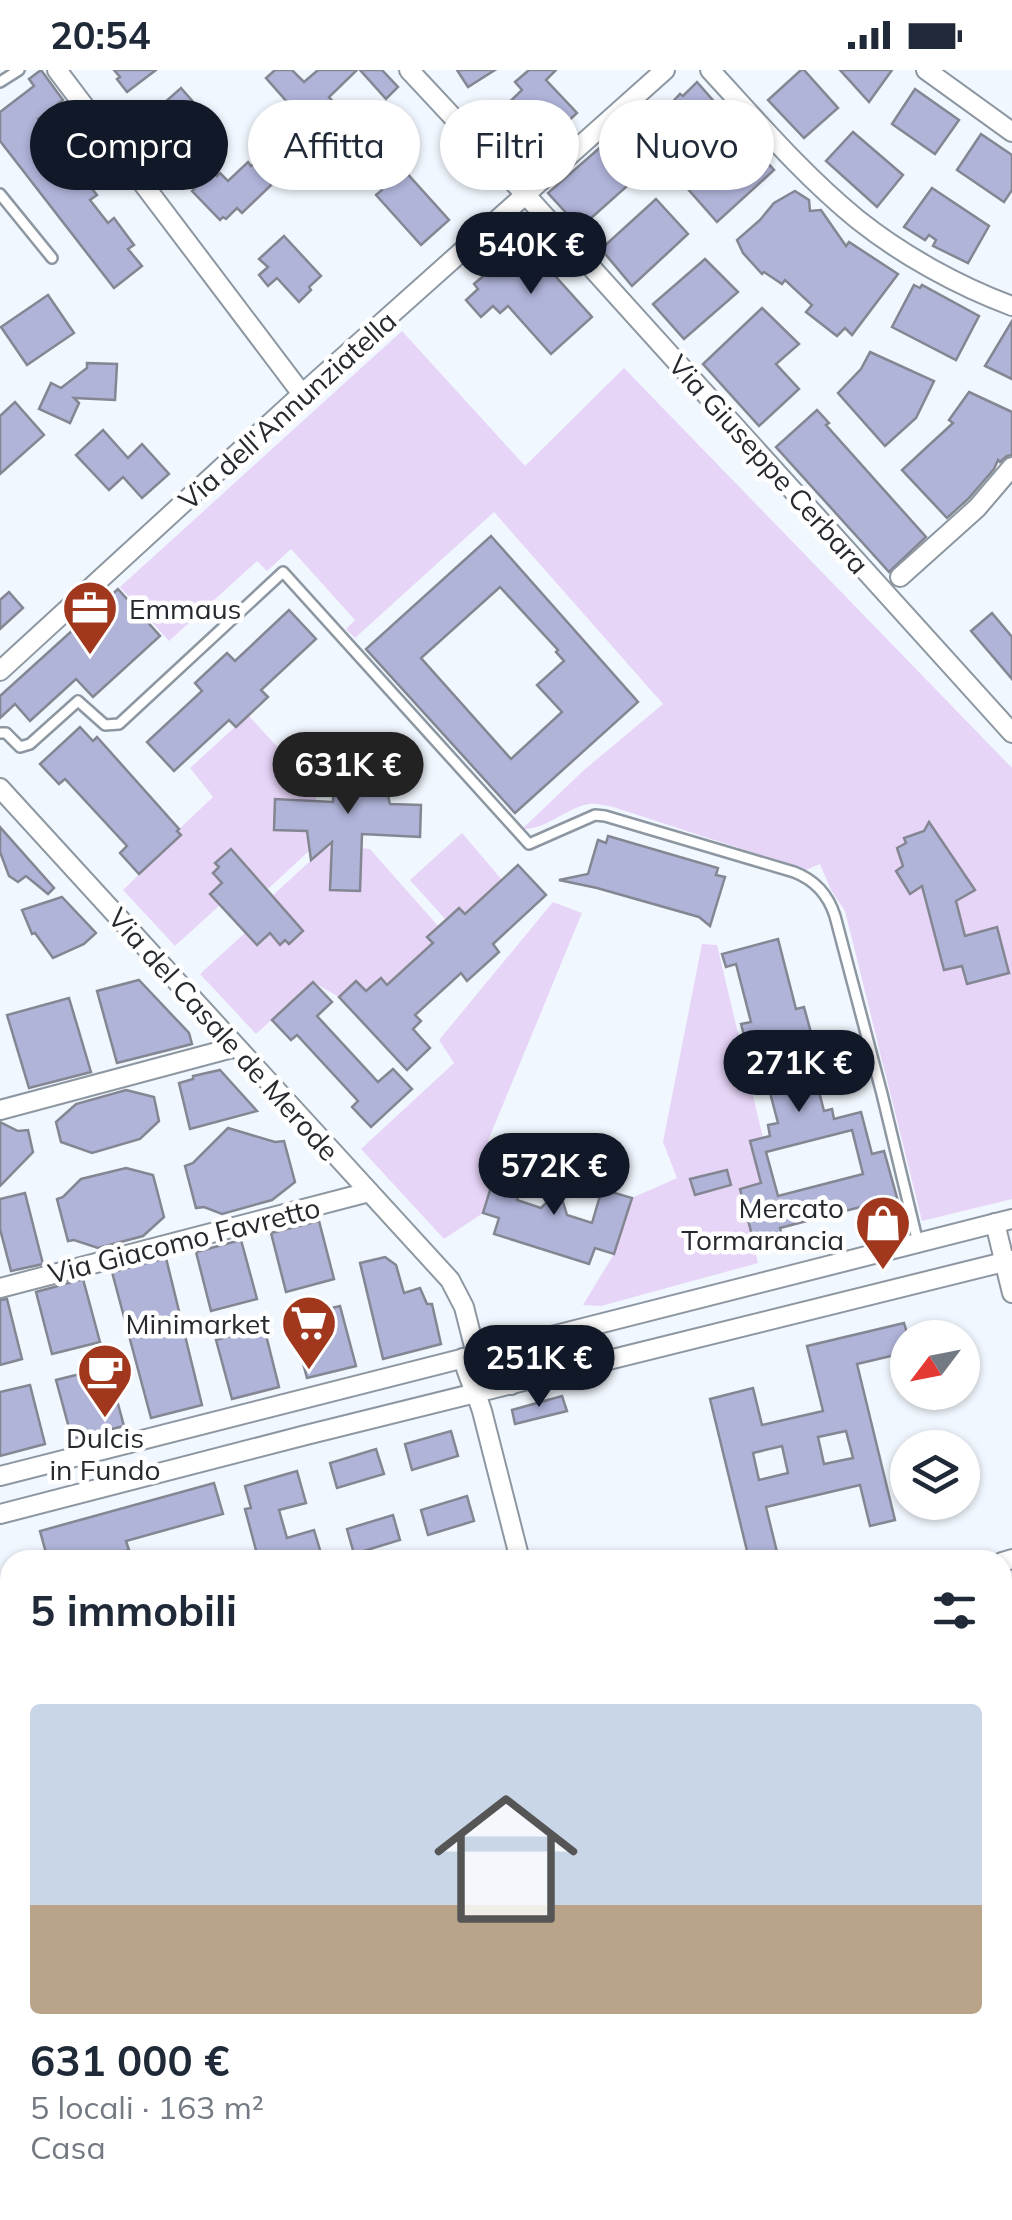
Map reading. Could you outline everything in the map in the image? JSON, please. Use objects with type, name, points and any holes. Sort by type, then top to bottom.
[{"type":"street","points":[[56,70],[302,394]]},
{"type":"street","name":"Via Giuseppe Cerbara","points":[[409,70],[1012,733]]},
{"type":"street","name":"Via dell'Annunziatella","points":[[0,671],[302,394],[665,70]]},
{"type":"street","points":[[710,70],[854,217],[946,276],[1012,306]]},
{"type":"street","points":[[926,70],[1012,132]]},
{"type":"street","points":[[900,577],[977,508],[1012,468]]},
{"type":"street","name":"Via del Casale de Merode","points":[[0,788],[450,1280],[462,1300],[470,1356]]},
{"type":"street","points":[[0,1110],[236,1047]]},
{"type":"street","name":"Via Giacomo Favretto","points":[[0,1288],[368,1192]]},
{"type":"street","points":[[0,1476],[1003,1221],[1012,1293]]},
{"type":"street","points":[[0,1514],[479,1402],[511,1386],[549,1375],[1008,1261]]},
{"type":"street","points":[[539,1338],[549,1375]]},
{"type":"street","points":[[502,1348],[511,1386]]},
{"type":"street","points":[[470,1356],[470,1386],[479,1402],[517,1550]]},
{"type":"lane","points":[[0,82],[19,70]]},
{"type":"lane","points":[[0,194],[52,258]]},
{"type":"lane","points":[[0,733],[6,733],[20,747],[30,744],[78,700],[104,725],[119,724],[283,572],[529,844],[595,815],[605,816],[794,872],[821,889],[835,916],[918,1243]]},
{"type":"shaded area","points":[[402,331],[525,466],[624,368],[1012,768],[1012,1199],[922,1221],[845,911],[820,864],[806,870],[598,804],[580,806],[540,826],[522,829],[584,770],[663,704],[494,512],[355,638],[346,629],[355,620],[291,549],[267,571],[257,561],[169,641],[120,587]]},
{"type":"shaded area","points":[[248,715],[317,790],[316,801],[275,799],[315,831],[308,841],[311,849],[268,889],[230,849],[216,862],[219,867],[213,873],[222,883],[220,905],[175,946],[123,890],[213,797],[190,768]]},
{"type":"shaded area","points":[[462,833],[502,880],[465,914],[459,908],[446,920],[410,880]]},
{"type":"shaded area","points":[[331,846],[330,889],[361,848],[370,849],[438,926],[427,936],[433,943],[387,985],[381,978],[367,992],[356,981],[339,997],[313,982],[256,1034],[200,974],[246,932],[257,944],[270,933],[280,945],[285,940],[290,944],[303,932],[272,896]]},
{"type":"shaded area","points":[[553,902],[582,913],[485,1148],[498,1163],[483,1213],[444,1239],[361,1149],[454,1063],[439,1040]]},
{"type":"shaded area","points":[[702,944],[717,945],[763,1138],[750,1142],[761,1183],[740,1189],[758,1263],[601,1306],[583,1305],[614,1254],[632,1198],[677,1178],[663,1142]]},
{"type":"building","points":[[41,70],[63,100],[30,100],[30,180],[0,141],[0,112],[34,86],[29,79]]},
{"type":"building","points":[[114,70],[156,70],[127,92]]},
{"type":"building","points":[[275,70],[292,70],[304,82],[318,70],[357,70],[329,97],[332,100],[285,100],[266,78]]},
{"type":"building","points":[[360,70],[382,70],[398,87],[386,99]]},
{"type":"building","points":[[457,70],[495,70],[468,87]]},
{"type":"building","points":[[529,70],[556,70],[546,80],[565,100],[512,100],[522,90],[515,82]]},
{"type":"building","points":[[804,70],[838,108],[804,138],[774,106],[774,100],[768,100]]},
{"type":"building","points":[[840,70],[892,70],[869,102]]},
{"type":"building","points":[[697,82],[713,100],[674,100],[680,94],[683,96]]},
{"type":"building","points":[[181,88],[191,100],[167,100]]},
{"type":"building","points":[[915,89],[959,120],[935,154],[892,124]]},
{"type":"building","points":[[853,132],[903,175],[877,207],[826,161]]},
{"type":"building","points":[[981,134],[1012,155],[1012,190],[1004,202],[957,170]]},
{"type":"building","points":[[599,148],[599,190],[623,190],[580,228],[548,193],[579,190],[579,166]]},
{"type":"building","points":[[248,162],[248,190],[266,190],[242,213],[237,208],[220,220],[192,191],[228,190],[228,181]]},
{"type":"building","points":[[420,188],[449,220],[421,245],[376,195],[382,190]]},
{"type":"building","points":[[932,188],[989,226],[968,263],[933,246],[936,240],[929,235],[925,240],[904,227]]},
{"type":"building","points":[[38,190],[93,190],[97,195],[90,200],[108,223],[114,218],[134,245],[128,249],[142,266],[114,288]]},
{"type":"building","points":[[689,190],[752,190],[717,222]]},
{"type":"building","points":[[795,191],[809,200],[810,211],[821,210],[846,246],[849,242],[898,274],[852,335],[845,328],[837,336],[806,312],[812,305],[785,280],[782,284],[762,274],[737,240],[774,203]]},
{"type":"building","points":[[656,199],[688,234],[632,286],[601,249]]},
{"type":"building","points":[[284,236],[321,276],[299,302],[277,278],[268,286],[259,275],[268,267],[259,259]]},
{"type":"building","points":[[521,238],[592,317],[551,354],[508,306],[500,313],[493,306],[481,317],[466,300],[478,289],[474,284],[510,253],[508,250]]},
{"type":"building","points":[[705,259],[738,292],[684,339],[653,304]]},
{"type":"building","points":[[914,285],[922,285],[979,316],[956,360],[892,327]]},
{"type":"building","points":[[48,295],[74,333],[27,365],[1,327]]},
{"type":"building","points":[[762,308],[799,344],[776,364],[799,389],[759,426],[703,364]]},
{"type":"building","points":[[1012,321],[1012,379],[985,366]]},
{"type":"building","points":[[870,352],[934,381],[916,418],[885,446],[838,393],[861,369]]},
{"type":"building","points":[[87,363],[117,364],[115,400],[74,398],[79,403],[70,423],[39,409],[51,383],[61,388],[87,368]]},
{"type":"building","points":[[969,392],[1012,412],[1012,455],[998,460],[968,499],[947,518],[902,470],[953,423],[949,420]]},
{"type":"building","points":[[15,402],[44,435],[0,474],[0,416]]},
{"type":"building","points":[[817,410],[926,537],[889,572],[776,447]]},
{"type":"building","points":[[103,430],[128,458],[142,444],[169,474],[142,498],[123,477],[109,490],[76,455]]},
{"type":"building","points":[[491,536],[638,702],[515,813],[366,649]],"holes":[[[500,587],[564,661],[537,685],[562,712],[511,759],[421,658]]]},
{"type":"building","name":"Emmaus","points":[[118,589],[160,636],[93,697],[76,679],[30,721],[15,704],[0,718],[0,696]]},
{"type":"building","points":[[9,592],[23,608],[0,629],[0,600]]},
{"type":"building","points":[[289,610],[316,639],[261,690],[268,697],[236,727],[229,720],[174,771],[147,742],[202,691],[195,683],[227,653],[235,661]]},
{"type":"building","points":[[992,613],[1012,637],[1012,679],[971,631]]},
{"type":"building","points":[[80,727],[93,741],[97,737],[179,829],[181,835],[139,874],[120,853],[127,846],[65,779],[59,784],[40,764]]},
{"type":"building","points":[[335,743],[365,745],[364,781],[377,779],[385,783],[390,804],[421,805],[420,837],[362,834],[360,891],[330,890],[332,842],[311,860],[307,831],[274,830],[275,799],[333,802]]},
{"type":"building","points":[[929,822],[975,890],[956,901],[965,936],[997,927],[1009,973],[967,984],[962,966],[944,970],[922,886],[910,894],[896,871],[903,866],[897,848],[906,843],[904,838],[924,831]]},
{"type":"building","points":[[0,827],[54,888],[48,894],[26,876],[18,882],[9,876],[0,852]]},
{"type":"building","points":[[608,836],[718,868],[716,875],[725,877],[710,926],[699,917],[559,880],[588,874],[598,840],[606,843]]},
{"type":"building","points":[[231,849],[303,931],[289,944],[285,940],[280,945],[270,933],[257,945],[210,894],[222,883],[213,873],[219,867],[215,863]]},
{"type":"building","points":[[518,865],[546,895],[493,944],[499,952],[467,981],[461,973],[415,1015],[421,1021],[413,1029],[430,1048],[407,1070],[339,997],[356,981],[366,991],[381,978],[387,985],[433,943],[427,937],[459,908],[465,914]]},
{"type":"building","points":[[62,897],[96,933],[84,944],[53,958],[32,934],[22,910]]},
{"type":"building","points":[[778,939],[796,1009],[804,1007],[816,1051],[809,1053],[824,1111],[832,1109],[834,1119],[861,1112],[872,1154],[884,1151],[899,1205],[870,1213],[868,1205],[780,1228],[782,1236],[754,1243],[740,1189],[761,1183],[750,1141],[770,1136],[768,1125],[778,1123],[763,1066],[753,1069],[741,1024],[751,1022],[736,964],[726,967],[722,954]],"holes":[[[852,1130],[863,1174],[778,1196],[766,1152]]]},
{"type":"building","points":[[139,980],[189,1033],[192,1044],[117,1063],[97,991]]},
{"type":"building","points":[[313,982],[332,1002],[317,1016],[378,1082],[393,1069],[412,1089],[371,1127],[352,1107],[358,1101],[297,1035],[291,1040],[272,1020]]},
{"type":"building","points":[[69,998],[91,1072],[29,1088],[7,1015]]},
{"type":"building","points":[[220,1070],[257,1111],[190,1129],[179,1083]]},
{"type":"building","points":[[126,1090],[154,1097],[159,1121],[140,1139],[92,1153],[61,1142],[56,1122],[76,1104]]},
{"type":"building","points":[[0,1122],[18,1131],[28,1130],[33,1152],[0,1186]]},
{"type":"building","points":[[228,1128],[275,1142],[284,1141],[295,1182],[272,1200],[222,1214],[196,1208],[185,1166],[193,1163]]},
{"type":"building","points":[[500,1158],[527,1166],[517,1200],[541,1208],[551,1198],[558,1199],[567,1215],[592,1223],[602,1189],[632,1198],[614,1254],[595,1248],[589,1264],[494,1234],[499,1218],[483,1213]]},
{"type":"building","points":[[126,1168],[153,1175],[164,1217],[143,1236],[98,1248],[68,1241],[57,1199],[81,1179]]},
{"type":"building","points":[[727,1170],[731,1185],[695,1195],[690,1179]]},
{"type":"building","points":[[25,1193],[43,1264],[11,1271],[0,1229],[0,1199]]},
{"type":"building","points":[[319,1221],[334,1279],[286,1292],[271,1233]]},
{"type":"building","points":[[241,1240],[257,1299],[211,1311],[196,1252]]},
{"type":"building","points":[[385,1257],[396,1265],[404,1293],[420,1288],[427,1304],[432,1304],[441,1344],[383,1359],[360,1263]]},
{"type":"building","points":[[166,1258],[202,1405],[151,1418],[112,1272]]},
{"type":"building","points":[[83,1279],[100,1342],[52,1354],[36,1292]]},
{"type":"building","points":[[7,1299],[22,1359],[0,1365],[0,1300]]},
{"type":"building","points":[[340,1306],[356,1366],[307,1378],[291,1318]]},
{"type":"building","points":[[890,1326],[890,1356],[857,1364],[890,1499],[890,1520],[895,1520],[870,1526],[860,1485],[766,1507],[777,1550],[747,1550],[710,1399],[753,1388],[762,1425],[823,1411],[807,1346]],"holes":[[[846,1431],[853,1458],[824,1464],[818,1437]],[[782,1446],[788,1473],[759,1480],[753,1453]]]},
{"type":"building","points":[[264,1327],[279,1387],[232,1399],[216,1340]]},
{"type":"building","points":[[108,1367],[124,1426],[72,1439],[56,1380]]},
{"type":"building","points":[[30,1385],[45,1444],[0,1456],[0,1392]]},
{"type":"building","points":[[562,1396],[567,1411],[515,1424],[512,1410]]},
{"type":"building","points":[[451,1431],[458,1456],[412,1470],[405,1444]]},
{"type":"building","points":[[376,1449],[384,1474],[337,1488],[330,1463]]},
{"type":"building","points":[[297,1471],[306,1503],[279,1510],[287,1538],[314,1530],[320,1550],[256,1550],[245,1509],[251,1508],[245,1486]]},
{"type":"building","points":[[214,1483],[223,1514],[126,1541],[129,1550],[45,1550],[40,1531]]},
{"type":"building","points":[[467,1496],[474,1521],[428,1535],[421,1510]]},
{"type":"building","points":[[393,1515],[400,1540],[353,1550],[347,1529]]},
{"type":"place","name":"Emmaus","points":[[90,657]]},
{"type":"place","name":"Mercato Tormarancia","points":[[883,1272]]},
{"type":"place","name":"Minimarket","points":[[309,1372]]},
{"type":"place","name":"Dulcis in Fundo","points":[[105,1420]]}]
